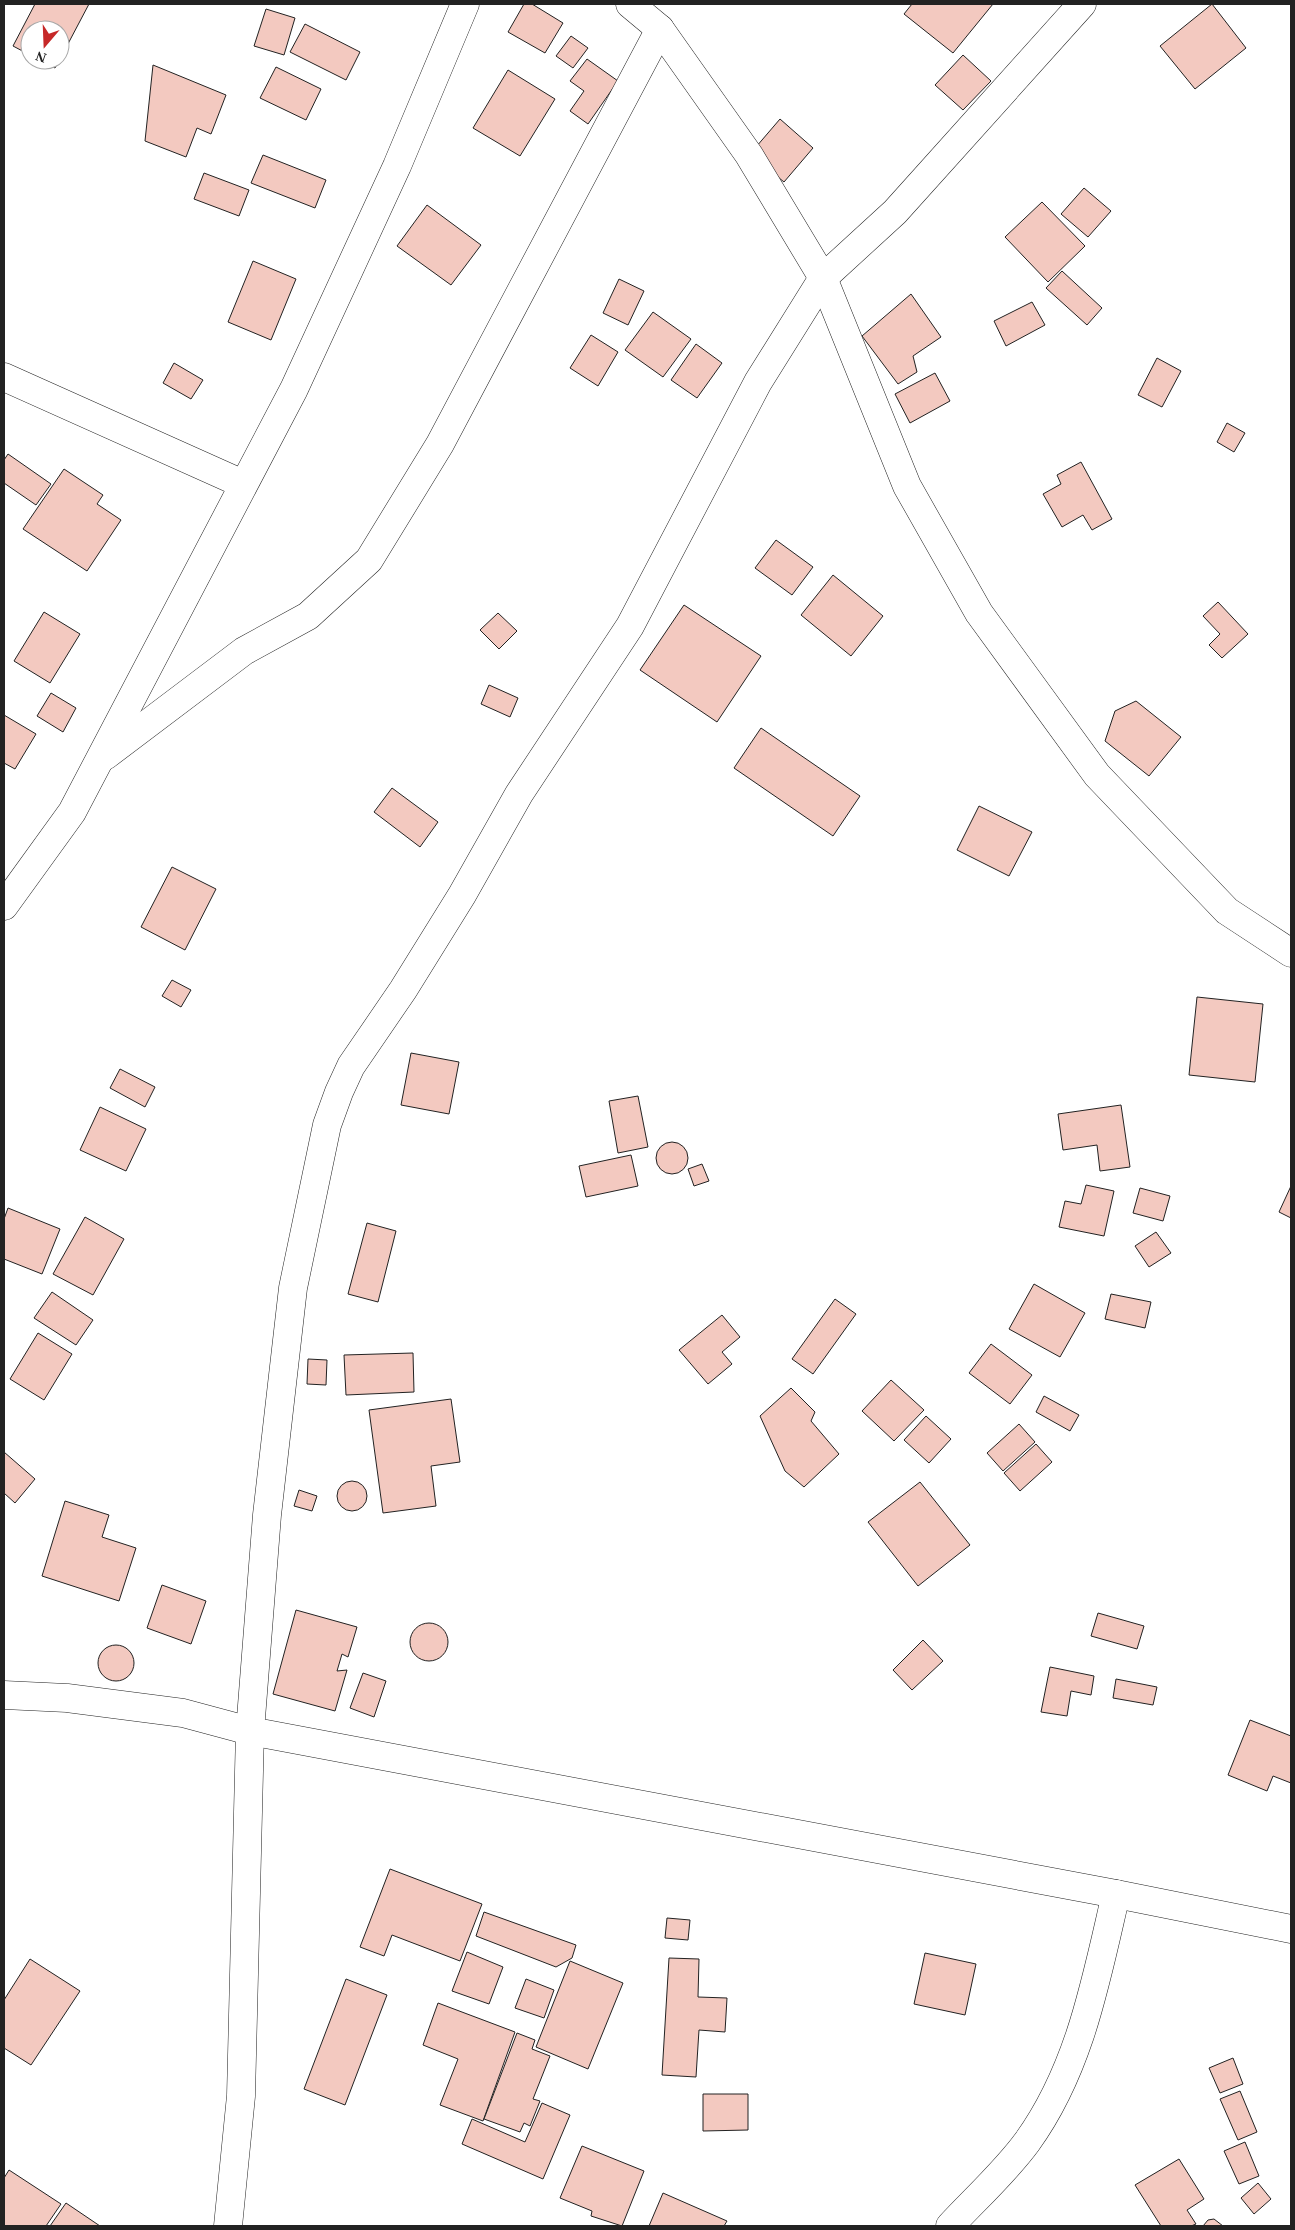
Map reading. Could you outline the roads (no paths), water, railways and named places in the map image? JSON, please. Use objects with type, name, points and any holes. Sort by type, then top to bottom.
[{"type":"street","points":[[4,906],[72,812],[294,389],[397,166],[465,4]]},
{"type":"street","points":[[630,4],[660,29],[748,155],[823,278],[907,486],[979,613],[1097,775],[1227,911],[1291,953]]},
{"type":"street","points":[[228,2226],[241,2096],[250,1731],[267,1515],[293,1288],[327,1125],[339,1092],[352,1066],[403,990],[462,894],[519,794],[630,626],[758,382],[823,278],[895,212],[1082,4]]},
{"type":"street","points":[[99,761],[244,651],[308,616],[369,560],[440,444],[660,29]]},
{"type":"street","points":[[4,377],[243,484]]},
{"type":"street","points":[[4,1695],[67,1698],[183,1713],[250,1731],[1116,1894],[1291,1929]]},
{"type":"street","points":[[950,2226],[1026,2143],[1061,2086],[1085,2025],[1116,1894]]}]
